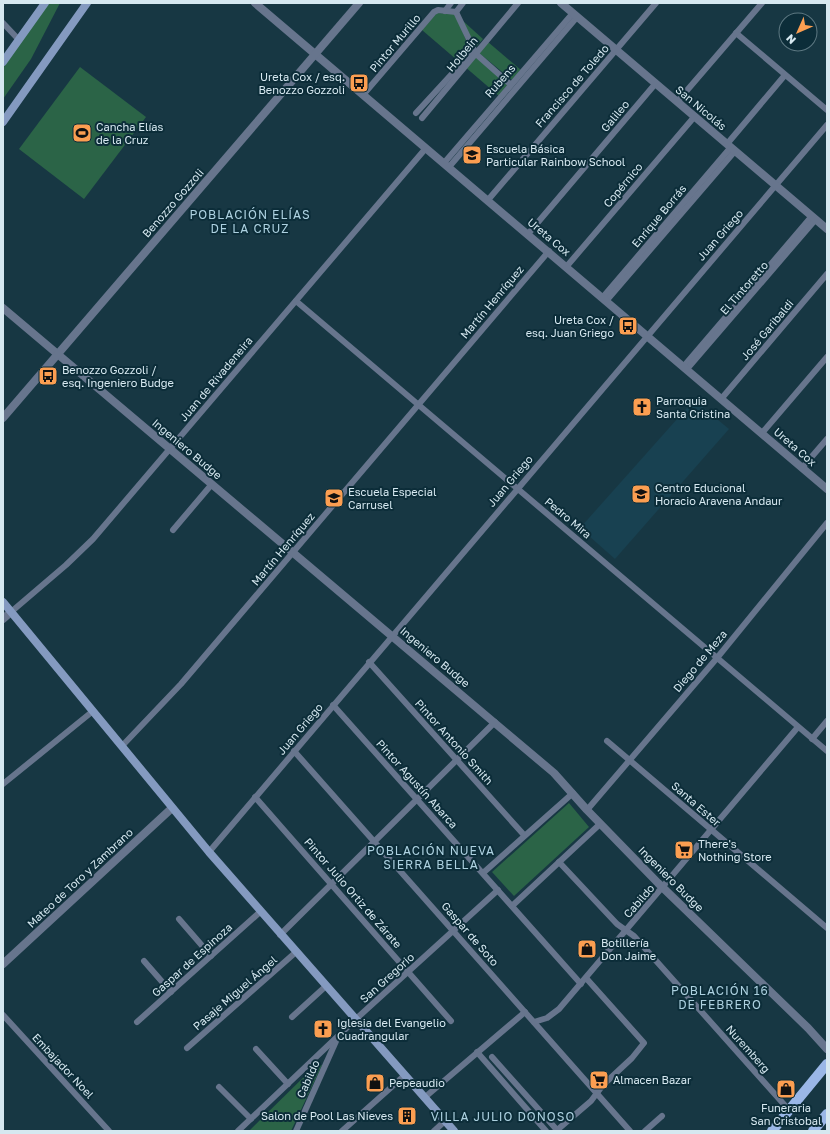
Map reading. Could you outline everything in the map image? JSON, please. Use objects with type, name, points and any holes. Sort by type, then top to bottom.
[{"type":"main road","points":[[3,62],[45,3]]},
{"type":"main road","points":[[3,122],[87,3]]},
{"type":"main road","points":[[3,602],[172,808],[260,912],[454,1131]]},
{"type":"main road","points":[[772,1131],[827,1064]]},
{"type":"main road","points":[[813,1131],[827,1114]]},
{"type":"street","name":"Ureta Cox","points":[[254,3],[648,335],[827,489]]},
{"type":"street","name":"Benozzo Gozzoli","points":[[3,418],[359,3]]},
{"type":"street","name":"Pintor Murillo","points":[[363,95],[434,12],[438,10],[444,11],[451,3]]},
{"type":"street","points":[[456,12],[463,3]]},
{"type":"street","name":"Holbein","points":[[422,118],[475,52],[518,3]]},
{"type":"street","name":"San Nicolás","points":[[561,3],[827,229]]},
{"type":"street","name":"Francisco de Toledo","points":[[488,200],[656,3]]},
{"type":"street","points":[[678,102],[762,3]]},
{"type":"street","points":[[444,11],[456,12]]},
{"type":"street","points":[[456,12],[475,52],[510,84]]},
{"type":"street","name":"Rubens","points":[[446,165],[510,84],[575,15]]},
{"type":"street","name":"Rubens","points":[[446,165],[575,15]]},
{"type":"street","points":[[3,23],[19,40]]},
{"type":"street","points":[[736,33],[827,110]]},
{"type":"street","name":"Holbein","points":[[416,113],[475,52]]},
{"type":"street","name":"Enrique Borrás","points":[[605,299],[731,147],[785,75]]},
{"type":"street","name":"Galileo","points":[[528,234],[656,83]]},
{"type":"street","name":"Copérnico","points":[[566,266],[695,116]]},
{"type":"street","name":"Juan Griego","points":[[209,852],[827,125]]},
{"type":"street","name":"Juan de Rivadeneira","points":[[11,612],[84,549],[426,148]]},
{"type":"street","name":"El Tintoretto","points":[[686,368],[814,218]]},
{"type":"street","name":"Martín Henríquez","points":[[122,746],[166,702],[548,251]]},
{"type":"street","name":"José Garibaldi","points":[[722,398],[827,274]]},
{"type":"street","name":"Pedro Mira","points":[[296,301],[827,751]]},
{"type":"street","name":"Ingeniero Budge","points":[[3,308],[554,772],[600,824],[663,888],[808,1028],[827,1049]]},
{"type":"street","points":[[762,433],[827,357]]},
{"type":"street","points":[[802,468],[827,439]]},
{"type":"street","points":[[173,530],[212,484]]},
{"type":"street","name":"Diego de Meza","points":[[587,810],[717,658],[827,523]]},
{"type":"street","points":[[3,618],[11,612]]},
{"type":"street","name":"Pintor Antonio Smith","points":[[369,662],[524,835]]},
{"type":"street","name":"Pintor Agustín Abarca","points":[[333,705],[581,984]]},
{"type":"street","points":[[3,784],[92,710]]},
{"type":"street","points":[[812,739],[827,721]]},
{"type":"street","points":[[280,935],[496,722]]},
{"type":"street","name":"Cabildo","points":[[534,1022],[547,1018],[556,1012],[663,888],[798,727]]},
{"type":"street","name":"Santa Ester","points":[[607,741],[711,831],[827,928]]},
{"type":"street","name":"Gaspar de Soto","points":[[294,751],[630,1131]]},
{"type":"street","points":[[483,873],[573,793]]},
{"type":"street","name":"Pintor Julio Ortiz de Zárate","points":[[255,797],[451,1021]]},
{"type":"street","name":"Mateo de Toro y Zambrano","points":[[3,964],[172,808]]},
{"type":"street","points":[[512,906],[600,824]]},
{"type":"street","name":"Nuremberg","points":[[559,862],[616,924],[634,936],[789,1110]]},
{"type":"street","name":"San Gregorio","points":[[238,1131],[356,1019],[498,890]]},
{"type":"street","name":"Gaspar de Espinoza","points":[[137,1022],[260,912]]},
{"type":"street","points":[[179,919],[211,956]]},
{"type":"street","name":"Pasaje Miguel Ángel","points":[[187,1048],[296,952]]},
{"type":"street","points":[[144,961],[171,992]]},
{"type":"street","points":[[492,1057],[557,1131],[597,1094],[603,1085],[632,1058],[644,1043],[586,978]]},
{"type":"street","points":[[292,1017],[326,986]]},
{"type":"street","points":[[424,1098],[525,1012]]},
{"type":"street","name":"Embajador Noel","points":[[3,1015],[109,1131]]},
{"type":"street","name":"Cabildo","points":[[296,1131],[339,1036]]},
{"type":"street","points":[[256,1049],[288,1084]]},
{"type":"street","points":[[477,1052],[546,1131]]},
{"type":"street","points":[[497,1075],[504,1070]]},
{"type":"street","points":[[342,1131],[405,1075]]},
{"type":"street","points":[[219,1086],[251,1119]]},
{"type":"street","points":[[645,1131],[662,1116]]},
{"type":"street","points":[[434,1131],[445,1121]]},
{"type":"shaded area","name":"Centro Educional Horacio Aravena Andaur","points":[[694,400],[729,429],[615,559],[580,528]]},
{"type":"green space","points":[[48,3],[60,3],[31,59],[3,99],[3,68]]},
{"type":"green space","points":[[437,13],[455,14],[472,54],[508,84],[499,96],[422,30]]},
{"type":"green space","points":[[462,20],[483,39],[475,48]]},
{"type":"green space","points":[[488,42],[521,70],[512,80],[479,53]]},
{"type":"green space","name":"Cancha Elías de la Cruz","points":[[80,67],[146,117],[84,199],[19,149]]},
{"type":"green space","points":[[569,803],[589,827],[514,896],[492,872]]},
{"type":"green space","points":[[322,1065],[291,1131],[249,1131],[315,1066]]},
{"type":"place","name":"Ureta Cox / esq. Benozzo Gozzoli","points":[[359,83]]},
{"type":"place","name":"Cancha Elías de la Cruz","points":[[82,133]]},
{"type":"place","name":"Escuela Básica Particular Rainbow School","points":[[472,155]]},
{"type":"place","name":"Ureta Cox / esq. Juan Griego","points":[[628,326]]},
{"type":"place","name":"Benozzo Gozzoli / esq. Ingeniero Budge","points":[[48,376]]},
{"type":"place","name":"Parroquia Santa Cristina","points":[[642,407]]},
{"type":"place","name":"Centro Educional Horacio Aravena Andaur","points":[[641,494]]},
{"type":"place","name":"Escuela Especial Carrusel","points":[[334,498]]},
{"type":"place","name":"There's Nothing Store","points":[[684,850]]},
{"type":"place","name":"Botillería Don Jaime","points":[[587,949]]},
{"type":"place","name":"Iglesia del Evangelio Cuadrangular","points":[[323,1029]]},
{"type":"place","name":"Almacen Bazar","points":[[599,1080]]},
{"type":"place","name":"Pepeaudio","points":[[375,1083]]},
{"type":"place","name":"Funeraria San Cristobal","points":[[786,1089]]},
{"type":"place","name":"Salon de Pool Las Nieves","points":[[407,1116]]},
{"type":"district","name":"POBLACIÓN ELÍAS DE LA CRUZ","points":[[250,222]]},
{"type":"district","name":"POBLACIÓN NUEVA SIERRA BELLA","points":[[431,858]]},
{"type":"district","name":"POBLACIÓN 16 DE FEBRERO","points":[[720,998]]},
{"type":"district","name":"VILLA JULIO DONOSO","points":[[503,1117]]}]
